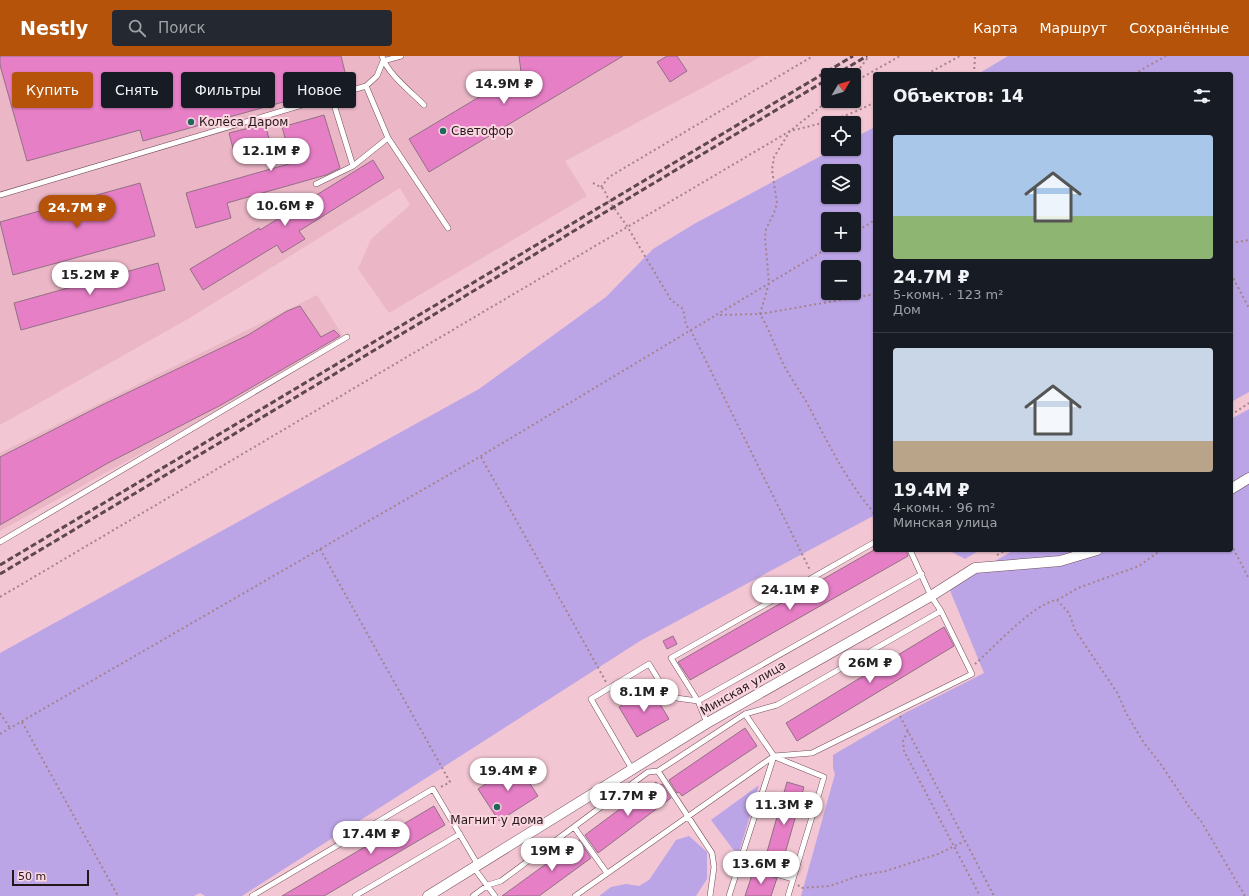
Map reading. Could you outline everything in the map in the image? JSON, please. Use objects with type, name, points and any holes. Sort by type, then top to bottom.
[{"type":"street","points":[[1233,488],[1249,478]]},
{"type":"street","name":"Минская улица","points":[[428,896],[707,723],[931,596],[975,568],[1060,561],[1090,552]]},
{"type":"lane","points":[[382,59],[402,56]]},
{"type":"lane","points":[[356,90],[366,86],[377,76],[382,59]]},
{"type":"lane","points":[[382,59],[424,104]]},
{"type":"lane","points":[[366,86],[388,138],[448,228]]},
{"type":"lane","points":[[0,195],[298,108]]},
{"type":"lane","points":[[335,108],[353,166]]},
{"type":"lane","points":[[316,184],[353,166],[388,138]]},
{"type":"lane","points":[[0,542],[347,337]]},
{"type":"lane","points":[[707,723],[698,701],[671,658],[873,543]]},
{"type":"lane","points":[[575,896],[774,756],[812,753],[896,710],[972,674],[941,611],[931,596],[911,552]]},
{"type":"lane","points":[[632,769],[591,698],[649,664],[669,697],[698,701],[922,574]]},
{"type":"lane","points":[[473,896],[488,885],[501,881],[648,772],[658,771],[745,714],[777,705],[941,611]]},
{"type":"lane","points":[[745,714],[774,756],[824,776],[788,896]]},
{"type":"lane","points":[[729,896],[774,756]]},
{"type":"lane","points":[[658,771],[712,853],[714,867],[710,896]]},
{"type":"lane","points":[[252,896],[433,789],[460,834],[476,866],[496,896]]},
{"type":"lane","points":[[574,827],[607,873]]},
{"type":"lane","points":[[355,896],[460,834]]},
{"type":"lane","points":[[739,862],[793,880]]},
{"type":"path","points":[[601,187],[609,177],[813,56]]},
{"type":"path","points":[[860,68],[869,56]]},
{"type":"path","points":[[861,78],[900,56]]},
{"type":"path","points":[[931,72],[960,56]]},
{"type":"path","points":[[974,72],[975,56]]},
{"type":"path","points":[[1138,72],[1166,56]]},
{"type":"path","points":[[873,103],[861,110],[828,122],[790,131],[774,157],[772,170],[777,204],[766,229],[765,238],[769,283],[760,314],[770,330],[785,368],[805,400],[842,468],[873,511]]},
{"type":"path","points":[[0,597],[790,131],[821,107]]},
{"type":"path","points":[[593,183],[601,187],[627,226],[671,300],[683,309],[686,324],[691,331],[814,577]]},
{"type":"path","points":[[861,229],[873,221]]},
{"type":"path","points":[[1233,243],[1249,240]]},
{"type":"path","points":[[0,734],[481,456],[821,252]]},
{"type":"path","points":[[1233,278],[1249,308]]},
{"type":"path","points":[[718,315],[760,314],[873,294]]},
{"type":"path","points":[[1233,414],[1249,403]]},
{"type":"path","points":[[481,456],[610,688]]},
{"type":"path","points":[[1233,548],[1249,579]]},
{"type":"path","points":[[320,549],[450,782],[434,791]]},
{"type":"path","points":[[969,669],[1036,610],[1078,588],[1139,566],[1158,552]]},
{"type":"path","points":[[1057,600],[1069,613],[1075,630],[1118,694],[1126,713],[1144,743],[1160,763],[1190,808],[1201,821],[1245,896]]},
{"type":"path","points":[[896,710],[994,896]]},
{"type":"path","points":[[0,712],[10,728]]},
{"type":"path","points":[[22,722],[118,896]]},
{"type":"path","points":[[908,732],[903,742],[904,751],[980,896]]},
{"type":"path","points":[[793,880],[801,888],[830,886],[858,876],[886,871],[954,847],[965,841]]},
{"type":"shaded area","points":[[0,56],[762,56],[565,161],[587,196],[389,313],[358,269],[371,239],[410,205],[400,188],[188,319],[0,425]]},
{"type":"shaded area","points":[[1008,56],[1249,56],[1249,392],[1233,401],[1233,72],[981,72]]},
{"type":"shaded area","points":[[873,128],[873,516],[640,641],[242,896],[205,896],[200,893],[194,896],[0,896],[0,653],[479,389],[606,297],[653,249],[694,224],[821,156],[861,156],[861,134]]},
{"type":"shaded area","points":[[317,295],[343,336],[216,412],[0,531],[0,453]]},
{"type":"shaded area","points":[[1249,409],[1249,896],[801,896],[835,774],[833,768],[833,755],[905,713],[984,673],[949,588],[1011,552],[1233,552],[1233,418]]},
{"type":"shaded area","points":[[952,552],[977,552],[965,559]]},
{"type":"shaded area","points":[[759,785],[738,856],[711,820]]},
{"type":"shaded area","points":[[689,836],[707,852],[707,879],[696,896],[599,896],[611,887],[626,884],[639,886],[649,880],[676,840]]},
{"type":"building","points":[[0,56],[341,56],[345,72],[283,72],[283,102],[275,104],[275,72],[181,72],[181,108],[262,108],[143,141],[140,130],[27,161],[12,108],[93,108],[93,72],[12,72],[12,108],[0,65]]},
{"type":"building","points":[[519,56],[623,56],[429,172],[409,139],[521,72]]},
{"type":"building","points":[[667,56],[677,56],[687,71],[670,82],[657,62]]},
{"type":"building","points":[[324,115],[340,168],[326,175],[227,203],[231,218],[196,228],[186,193],[292,163],[282,127]]},
{"type":"building","points":[[265,124],[270,142],[234,152],[229,133]]},
{"type":"building","points":[[373,160],[384,178],[299,231],[305,239],[282,253],[277,245],[203,290],[190,269],[259,228],[260,230]]},
{"type":"building","points":[[140,183],[155,236],[13,275],[0,222]]},
{"type":"building","points":[[158,263],[165,290],[21,330],[14,303]]},
{"type":"building","points":[[300,306],[321,337],[334,330],[340,336],[221,405],[108,463],[0,525],[0,457],[102,405],[248,335],[287,311]]},
{"type":"building","points":[[873,551],[873,552],[907,552],[908,556],[690,680],[678,662]]},
{"type":"building","points":[[944,627],[954,646],[797,741],[786,723]]},
{"type":"building","points":[[673,636],[677,644],[667,649],[663,641]]},
{"type":"building","points":[[651,689],[669,719],[637,737],[619,707]]},
{"type":"building","points":[[745,728],[757,746],[682,796],[679,792],[677,793],[669,780]]},
{"type":"building","points":[[517,764],[538,796],[499,821],[478,789]]},
{"type":"building","points":[[656,782],[659,786],[662,784],[671,798],[598,853],[585,835]]},
{"type":"building","points":[[787,782],[804,787],[780,871],[763,866]]},
{"type":"building","points":[[434,806],[445,825],[324,896],[282,896]]},
{"type":"building","points":[[579,840],[591,858],[539,896],[502,896]]},
{"type":"building","points":[[753,872],[777,878],[771,896],[745,896]]},
{"type":"railway","points":[[0,565],[853,56]]},
{"type":"railway","points":[[847,68],[867,56]]},
{"type":"railway","points":[[0,574],[821,83]]},
{"type":"place","name":"Колёса Даром","points":[[191,122]]},
{"type":"place","name":"Светофор","points":[[443,131]]},
{"type":"place","name":"Магнит у дома","points":[[497,807]]}]
